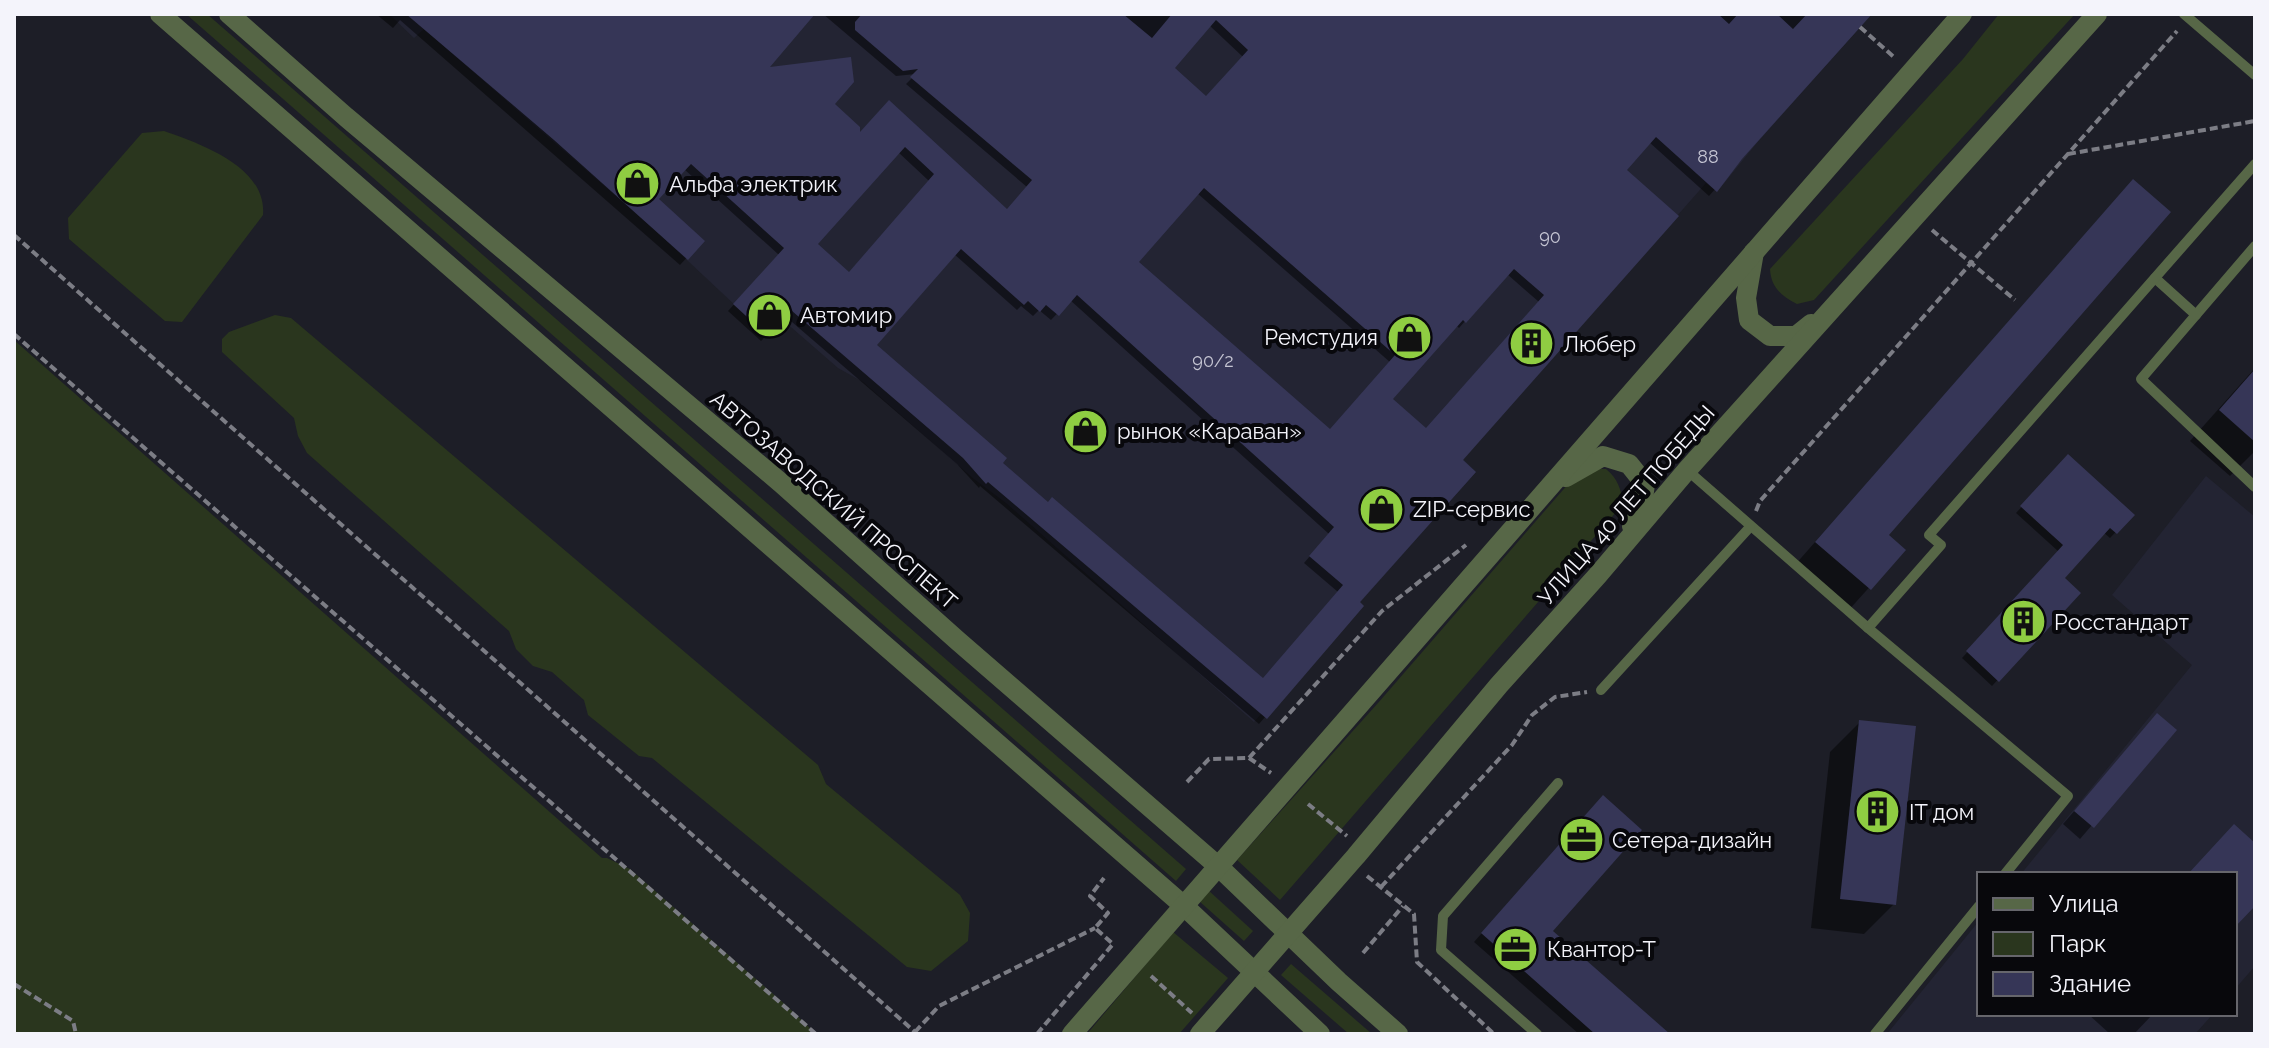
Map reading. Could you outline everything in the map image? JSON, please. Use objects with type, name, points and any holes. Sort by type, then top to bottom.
[{"type":"street","points":[[160,14],[1184,906],[1320,1034]]},
{"type":"street","name":"АВТОЗАВОДСКИЙ ПРОСПЕКТ","points":[[229,14],[346,117],[781,483],[970,652],[1219,867],[1398,1034]]},
{"type":"street","points":[[1072,1034],[1962,14]]},
{"type":"street","name":"УЛИЦА 40 ЛЕТ ПОБЕДЫ","points":[[1200,1027],[1356,856],[1499,685],[1687,470],[2097,14]]},
{"type":"street","points":[[1754,252],[1746,298],[1749,320],[1770,336],[1796,336],[1842,297]]},
{"type":"street","points":[[1552,485],[1603,456],[1629,464],[1645,484],[1642,506],[1621,548]]},
{"type":"lane","points":[[2186,16],[2255,75]]},
{"type":"lane","points":[[1868,628],[1941,545],[1929,535],[2255,164]]},
{"type":"lane","points":[[2255,246],[2141,379],[2255,487]]},
{"type":"lane","points":[[2155,278],[2196,315]]},
{"type":"lane","points":[[1687,470],[2068,796],[2007,872]]},
{"type":"lane","points":[[1601,690],[1750,527]]},
{"type":"lane","points":[[1537,1034],[1441,950],[1443,916],[1558,783]]},
{"type":"lane","points":[[1875,1034],[1977,908]]},
{"type":"path","points":[[1750,527],[1760,501],[2068,154],[2186,16]]},
{"type":"path","points":[[1860,27],[1895,58]]},
{"type":"path","points":[[2068,154],[2255,121]]},
{"type":"path","points":[[1915,216],[2015,300]]},
{"type":"path","points":[[14,235],[914,1033],[939,1006],[1095,928],[1108,913],[1090,896],[1104,878]]},
{"type":"path","points":[[14,334],[816,1034]]},
{"type":"path","points":[[1249,758],[1382,611],[1469,544]]},
{"type":"path","points":[[1381,887],[1512,745],[1532,715],[1555,697],[1601,690]]},
{"type":"path","points":[[1187,782],[1209,759],[1249,758],[1276,776]]},
{"type":"path","points":[[1308,804],[1352,840]]},
{"type":"path","points":[[1363,953],[1403,906],[1366,874]]},
{"type":"path","points":[[1037,1034],[1113,944],[1095,928]]},
{"type":"path","points":[[1151,976],[1200,1027]]},
{"type":"path","points":[[14,984],[73,1021],[76,1034]]},
{"type":"shaded area","points":[[389,14],[1872,14],[1717,192],[1706,183],[1463,459],[1476,472],[1254,722],[1006,503],[863,382],[838,368],[784,321],[769,337],[656,231],[424,29],[414,38]]},
{"type":"shaded area","points":[[2206,476],[2255,517],[2255,966],[2237,987],[2237,872],[2023,872],[2192,665],[2112,595]]},
{"type":"shaded area","points":[[1977,923],[1977,1016],[2211,1016],[2195,1034],[1887,1034]]},
{"type":"green space","points":[[186,14],[207,14],[1186,869],[1176,881]]},
{"type":"green space","points":[[1999,14],[2075,14],[1814,300],[1797,304],[1786,298],[1775,286],[1770,269],[1963,59]]},
{"type":"green space","points":[[164,131],[213,151],[243,171],[254,183],[261,198],[263,215],[182,322],[165,321],[69,239],[68,218],[142,133]]},
{"type":"green space","points":[[275,315],[291,318],[818,765],[826,784],[960,895],[970,913],[968,941],[931,971],[907,967],[652,758],[639,756],[588,715],[584,700],[552,672],[533,666],[516,649],[509,631],[307,453],[298,436],[294,418],[222,352],[222,339],[229,332]]},
{"type":"green space","points":[[14,340],[602,858],[630,869],[816,1034],[14,1034]]},
{"type":"green space","points":[[1592,469],[1606,469],[1610,473],[1618,485],[1623,504],[1280,900],[1237,860],[1569,483]]},
{"type":"green space","points":[[1208,890],[1253,931],[1244,941],[1199,901]]},
{"type":"green space","points":[[1173,932],[1228,978],[1179,1034],[1087,1034]]},
{"type":"green space","points":[[1291,964],[1372,1034],[1349,1034],[1281,975]]},
{"type":"building","points":[[406,14],[815,14],[770,67],[851,57],[854,82],[835,104],[860,127],[860,132],[889,100],[1007,209],[1032,180],[910,77],[918,69],[903,71],[855,30],[855,22],[862,14],[1123,14],[1152,38],[1172,14],[1718,14],[1729,24],[1738,14],[1777,14],[1793,29],[1807,14],[1872,14],[1742,159],[1717,192],[1656,137],[1627,170],[1679,216],[1463,460],[1476,472],[1360,602],[1364,606],[1267,719],[988,482],[986,484],[963,458],[792,311],[769,337],[733,304],[784,248],[691,164],[659,199],[705,241],[688,260]],"holes":[[[1216,20],[1248,50],[1206,96],[1175,68]],[[905,147],[934,174],[849,272],[818,244]],[[1204,188],[1395,355],[1330,429],[1139,262]],[[961,249],[1024,305],[1028,301],[1040,312],[1046,305],[1059,316],[1077,295],[1334,527],[1309,556],[1343,585],[1263,678],[1052,497],[1048,502],[1003,463],[1007,458],[877,345]],[[1514,269],[1544,295],[1426,428],[1393,399],[1463,320],[1466,323]]]},
{"type":"building","points":[[2133,179],[2171,212],[1889,535],[1906,550],[1871,590],[1815,542]]},
{"type":"building","points":[[2255,369],[2255,442],[2219,410]]},
{"type":"building","points":[[2068,454],[2135,515],[2117,534],[2110,528],[2065,578],[2081,593],[1999,682],[1966,651],[2063,545],[2020,506]]},
{"type":"building","points":[[2157,713],[2177,730],[2094,828],[2074,811]]},
{"type":"building","name":"IT дом","points":[[1859,720],[1916,726],[1896,905],[1840,899]]},
{"type":"building","points":[[1603,795],[1642,830],[1553,931],[1670,1034],[1595,1034],[1481,933]]},
{"type":"building","points":[[2234,824],[2255,843],[2255,906],[2237,925],[2237,872],[2190,872]]},
{"type":"place","name":"Альфа электрик","points":[[638,184]]},
{"type":"place","name":"Автомир","points":[[769,315]]},
{"type":"place","name":"Ремстудия","points":[[1409,337]]},
{"type":"place","name":"Любер","points":[[1532,344]]},
{"type":"place","name":"рынок «Караван»","points":[[1086,431]]},
{"type":"place","name":"ZIP-сервис","points":[[1382,509]]},
{"type":"place","name":"Росстандарт","points":[[2023,622]]},
{"type":"place","name":"IT дом","points":[[1878,812]]},
{"type":"place","name":"Сетера-дизайн","points":[[1581,840]]},
{"type":"place","name":"Квантор-Т","points":[[1516,949]]}]
